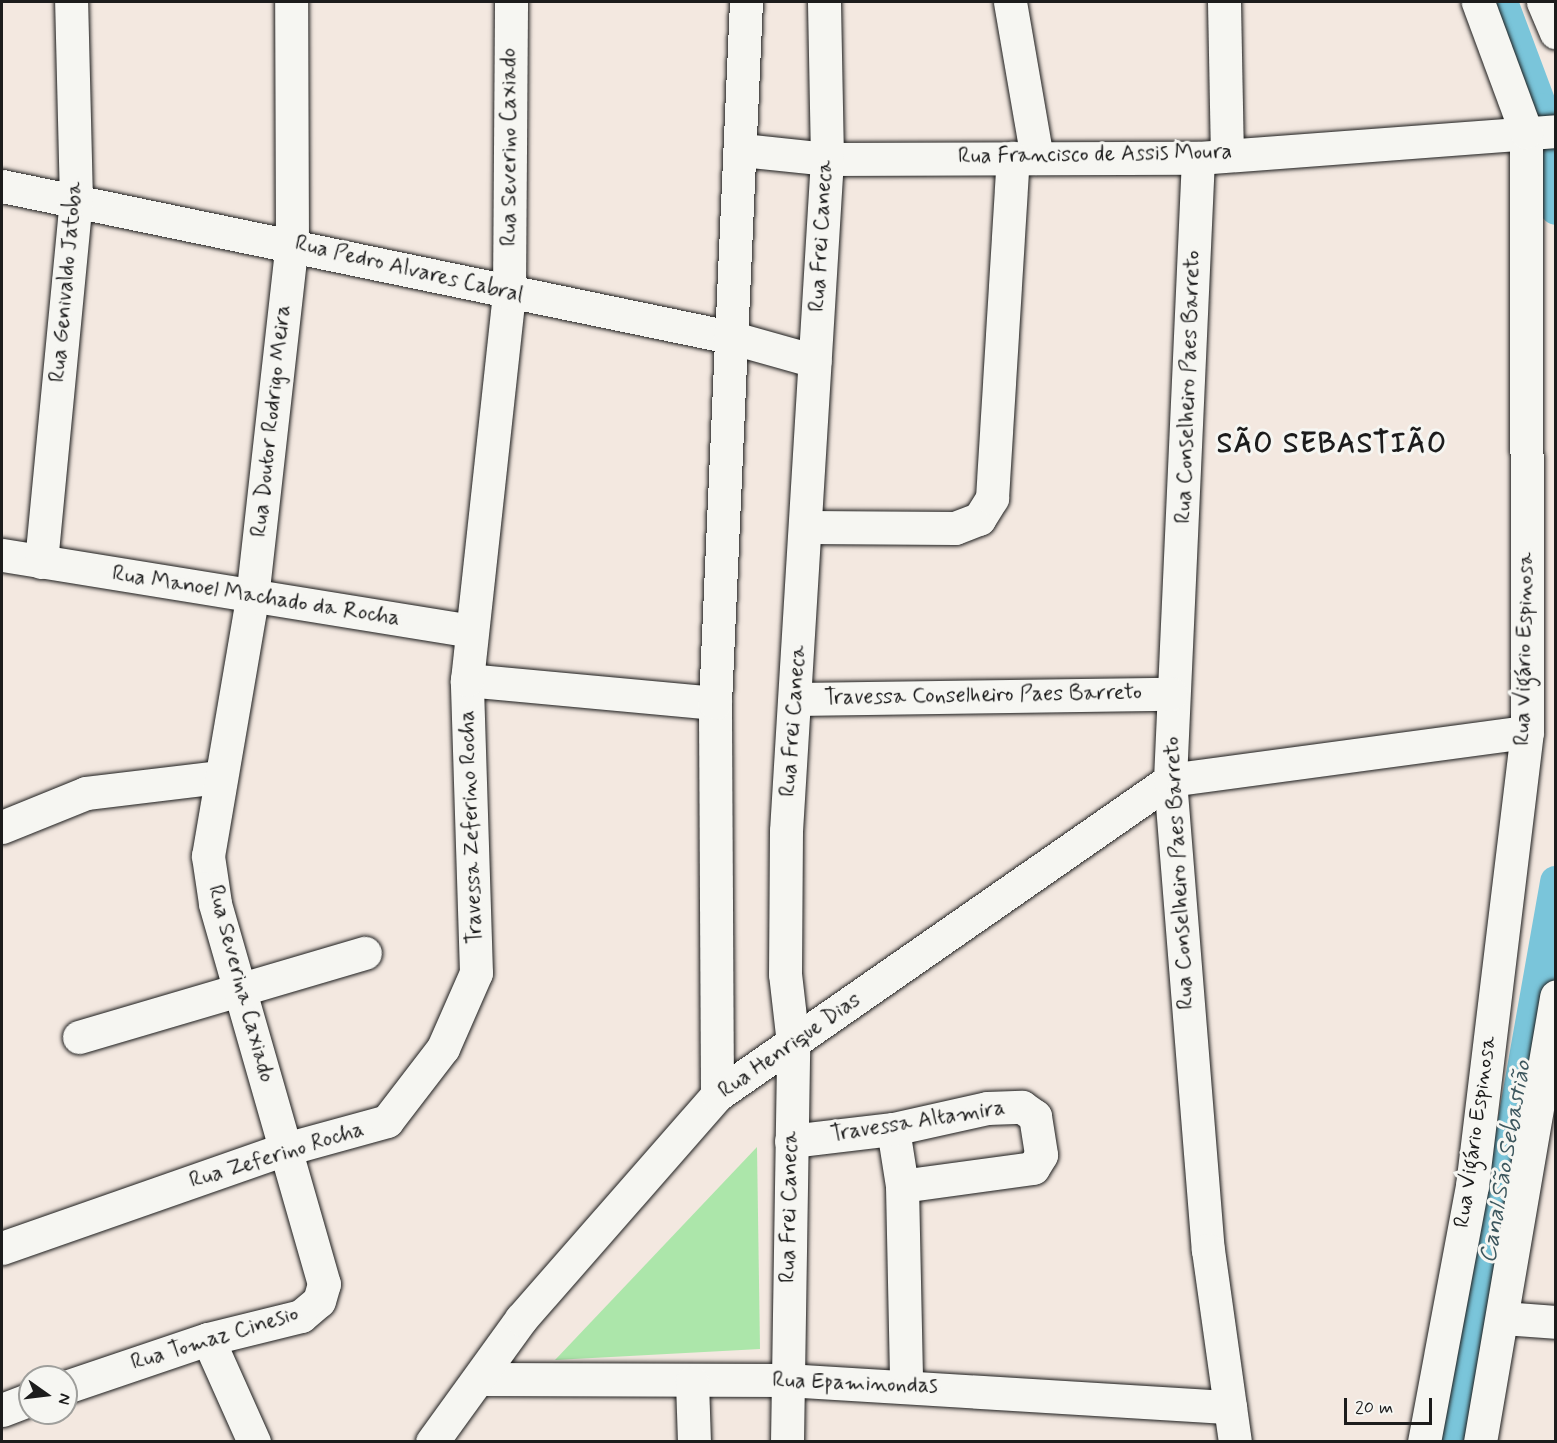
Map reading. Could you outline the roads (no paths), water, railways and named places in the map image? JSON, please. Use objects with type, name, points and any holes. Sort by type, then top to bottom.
[{"type":"street","name":"Rua Genivaldo Jatoba","points":[[41,562],[76,201],[71,2]]},
{"type":"street","name":"Rua Doutor Rodrigo Meira","points":[[252,598],[292,243],[291,2]]},
{"type":"street","name":"Rua Severino Caxiado","points":[[471,632],[509,293],[511,2]]},
{"type":"street","points":[[717,1095],[715,703],[730,337],[742,150],[746,2]]},
{"type":"street","name":"Rua Frei Caneca","points":[[787,1442],[786,1380],[793,1043],[785,974],[795,699],[807,527],[827,159],[824,2]]},
{"type":"street","points":[[807,527],[955,528],[979,519],[992,498],[1001,317],[1025,158],[1010,2]]},
{"type":"street","name":"Rua Conselheiro Paes Barreto","points":[[1224,2],[1171,694],[1170,780],[1208,1250],[1235,1442]]},
{"type":"street","name":"Rua Vigário Espinosa","points":[[1424,1442],[1472,1186],[1527,732],[1540,132],[1478,2]]},
{"type":"street","points":[[1543,2],[1556,32]]},
{"type":"street","name":"Rua Francisco de Assis Moura","points":[[742,150],[827,159],[1213,156],[1540,132]]},
{"type":"street","name":"Rua Pedro Alvares Cabral","points":[[2,186],[292,243],[509,293],[730,337],[816,361]]},
{"type":"street","name":"Rua Manoel Machado da Rocha","points":[[2,555],[252,598],[471,632]]},
{"type":"street","name":"Rua Severina Caxiado","points":[[252,598],[218,777],[208,856],[215,903],[242,987],[282,1150],[319,1257]]},
{"type":"street","name":"Travessa Zeferino Rocha","points":[[471,632],[467,680],[476,973]]},
{"type":"street","points":[[467,680],[715,703]]},
{"type":"street","name":"Travessa Conselheiro Paes Barreto","points":[[795,699],[1171,694]]},
{"type":"street","points":[[1170,780],[1527,732]]},
{"type":"street","points":[[2,827],[86,793],[218,777]]},
{"type":"street","name":"Rua Henrique Dias","points":[[432,1442],[521,1318],[717,1095],[1170,780]]},
{"type":"street","points":[[79,1037],[242,987],[365,953]]},
{"type":"street","name":"Rua Zeferino Rocha","points":[[2,1248],[282,1150],[387,1121],[443,1048],[476,973]]},
{"type":"street","points":[[1480,1442],[1556,996]]},
{"type":"street","name":"Travessa Altamira","points":[[791,1141],[893,1129],[1010,1106],[1029,1110],[1038,1126],[1041,1155],[1033,1168],[902,1186]]},
{"type":"street","points":[[893,1129],[902,1186],[906,1384]]},
{"type":"street","name":"Rua Tomaz Cinesio","points":[[78,1383],[208,1339],[301,1316],[319,1301],[324,1284],[319,1257]]},
{"type":"street","points":[[1502,1318],[1556,1322]]},
{"type":"street","points":[[208,1339],[254,1442]]},
{"type":"street","name":"Rua Epaminondas","points":[[479,1379],[692,1382],[786,1380],[906,1384],[1230,1407]]},
{"type":"street","points":[[692,1382],[693,1442]]},
{"type":"street","points":[[2,1410],[18,1404]]},
{"type":"waterway","name":"Canal São Sebastião","points":[[1502,2],[1542,109],[1553,153],[1556,209]]},
{"type":"waterway","name":"Canal São Sebastião","points":[[1457,1442],[1556,882]]},
{"type":"district","name":"SÃO SEBASTIÃO","points":[[1332,445]]}]
